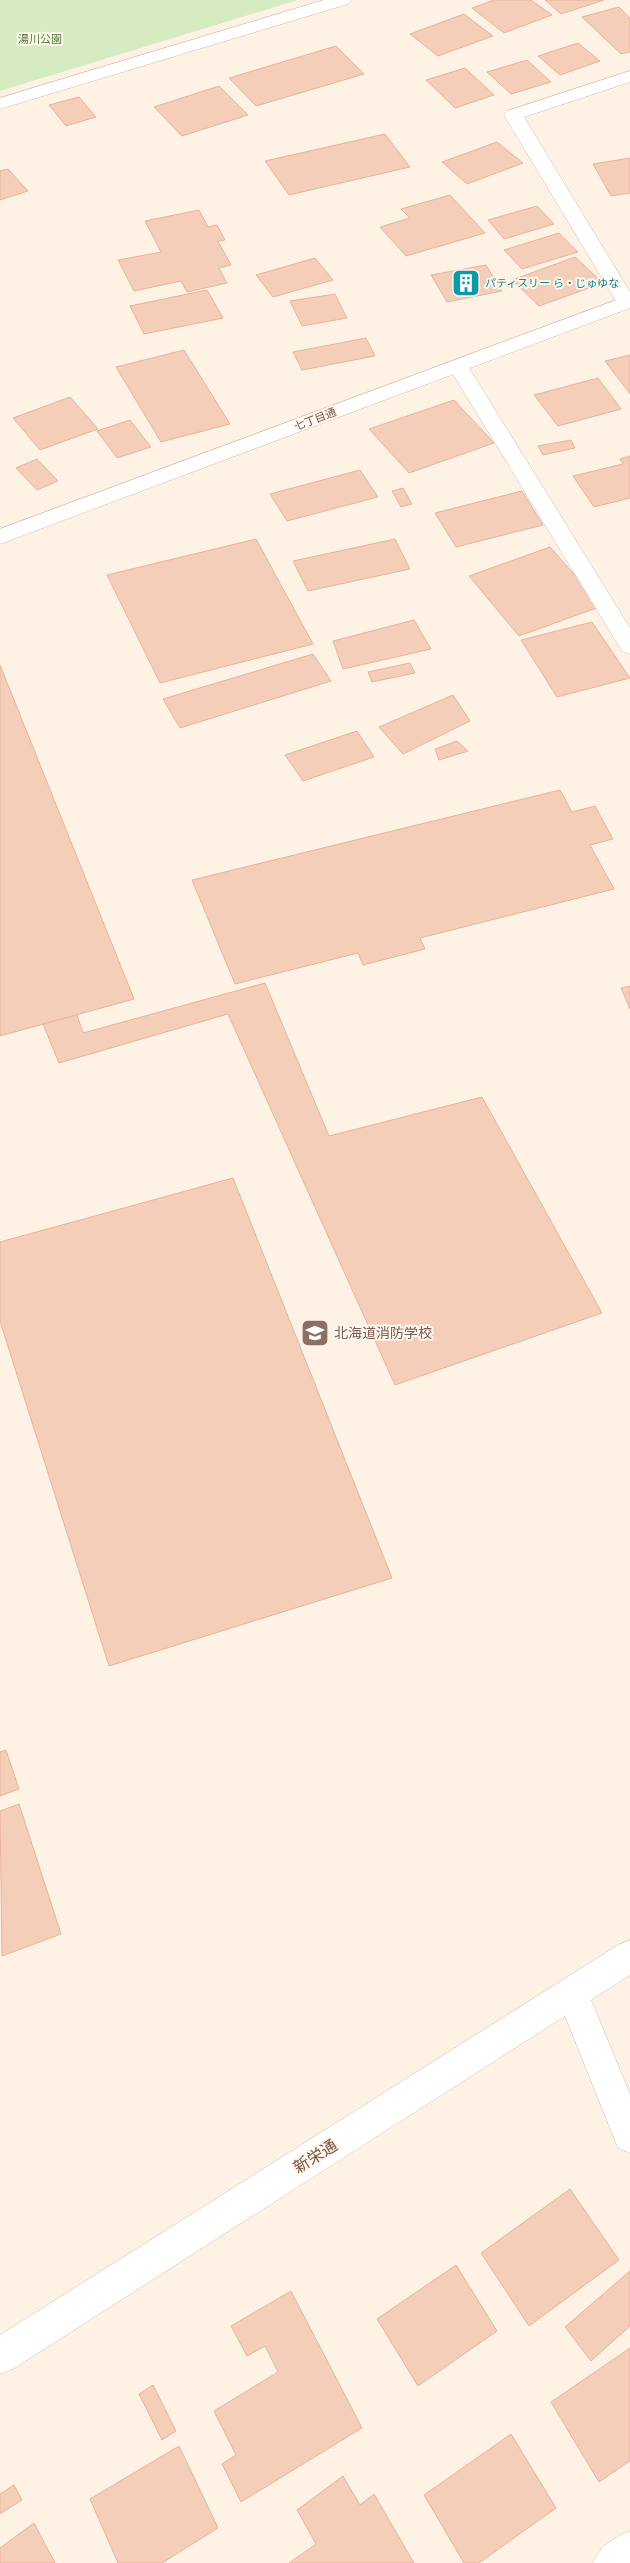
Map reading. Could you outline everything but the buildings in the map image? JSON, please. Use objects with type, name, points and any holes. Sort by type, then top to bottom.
[{"type":"street","points":[[0,104],[342,0]]},
{"type":"street","points":[[628,302],[512,115],[630,76]]},
{"type":"street","name":"七丁目通","points":[[0,537],[628,302]]},
{"type":"street","points":[[458,366],[630,646]]},
{"type":"street","name":"新栄通","points":[[0,2356],[630,1956]]},
{"type":"street","points":[[572,1993],[630,2136]]},
{"type":"street","points":[[612,2563],[630,2550]]},
{"type":"green space","name":"湯川公園","points":[[0,0],[298,0],[0,91]]},
{"type":"place","name":"パティスリー ら・じゅゆな","points":[[466,283]]},
{"type":"place","name":"北海道消防学校","points":[[315,1333]]}]
